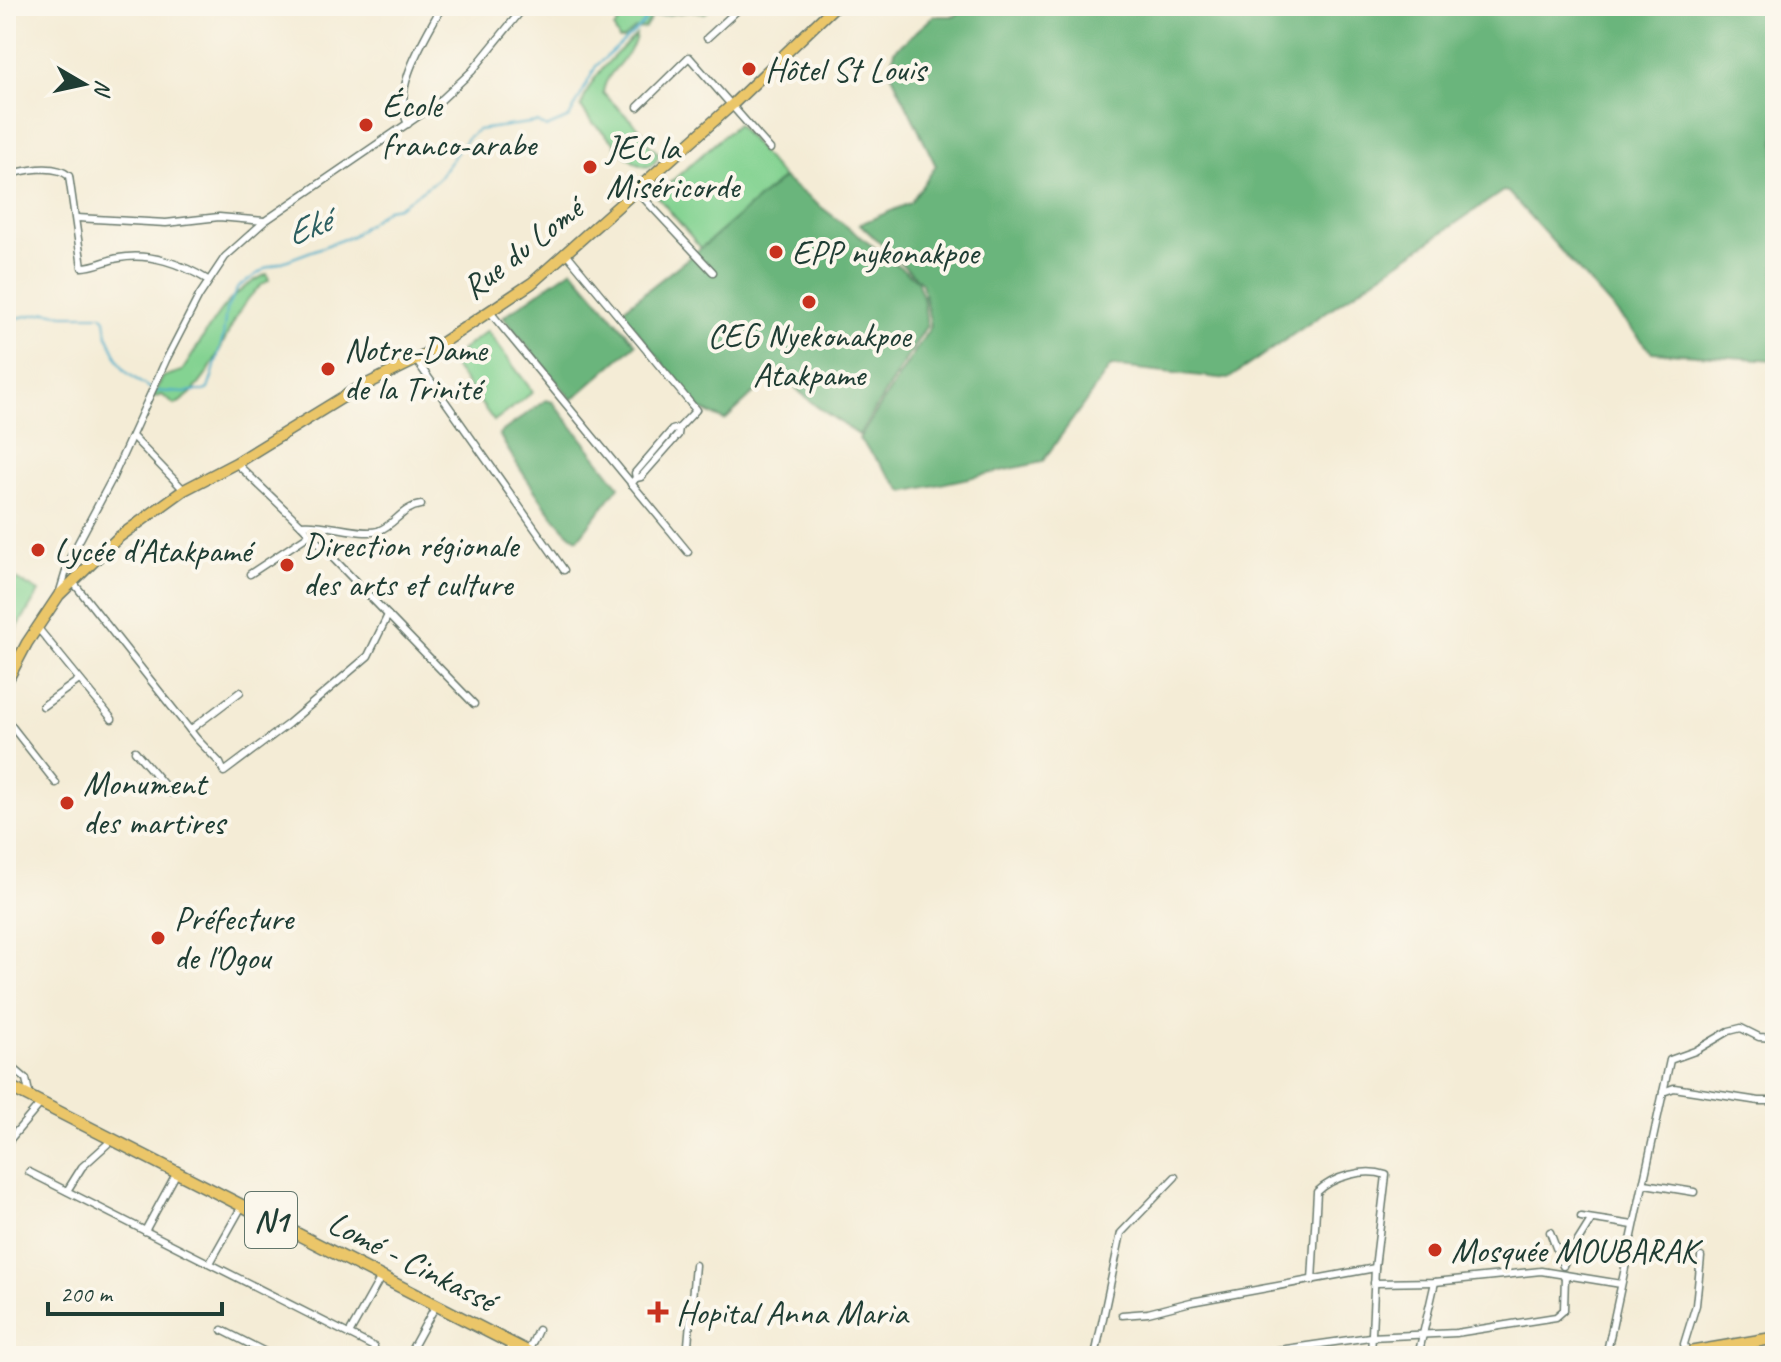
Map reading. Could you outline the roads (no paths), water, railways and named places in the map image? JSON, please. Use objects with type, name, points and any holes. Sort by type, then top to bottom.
[{"type":"highway","name":"Lomé - Cinkassé","points":[[6,1085],[532,1354]]},
{"type":"highway","points":[[1668,1356],[1724,1351],[1775,1338]]},
{"type":"main road","name":"Rue du Lomé","points":[[7,681],[59,595],[119,537],[184,490],[236,463],[353,391],[416,360],[532,283],[733,104],[835,6]]},
{"type":"street","points":[[408,124],[404,104],[409,73],[442,6]]},
{"type":"street","points":[[59,595],[70,558],[112,479],[154,385],[208,280],[235,246],[265,221],[457,87],[525,6]]},
{"type":"street","points":[[707,38],[742,6]]},
{"type":"street","points":[[638,107],[689,57],[770,149]]},
{"type":"street","points":[[6,176],[40,170],[66,173],[71,182],[82,267],[140,254],[190,269],[208,280]]},
{"type":"street","points":[[637,191],[713,272]]},
{"type":"street","points":[[77,218],[166,223],[236,217],[265,221]]},
{"type":"street","points":[[567,254],[696,410],[641,477],[633,481]]},
{"type":"street","points":[[490,312],[633,481],[688,552]]},
{"type":"street","points":[[416,360],[564,570]]},
{"type":"street","points":[[132,436],[184,490]]},
{"type":"street","points":[[236,463],[301,525],[474,704]]},
{"type":"street","points":[[301,525],[375,532],[405,510],[421,505]]},
{"type":"street","points":[[250,574],[309,535]]},
{"type":"street","points":[[73,582],[224,772],[288,724],[368,656],[388,615]]},
{"type":"street","points":[[37,627],[112,719]]},
{"type":"street","points":[[43,706],[79,680]]},
{"type":"street","points":[[190,730],[240,692]]},
{"type":"street","points":[[6,719],[56,783]]},
{"type":"street","points":[[135,751],[171,793]]},
{"type":"street","points":[[1606,1356],[1670,1060],[1741,1028],[1759,1037],[1775,1038]]},
{"type":"street","points":[[6,1062],[26,1079],[30,1097]]},
{"type":"street","points":[[1663,1092],[1674,1088],[1775,1101]]},
{"type":"street","points":[[6,1144],[41,1103]]},
{"type":"street","points":[[67,1191],[82,1167],[113,1139]]},
{"type":"street","points":[[29,1172],[374,1347]]},
{"type":"street","points":[[145,1231],[177,1172]]},
{"type":"street","points":[[1312,1281],[1317,1192],[1327,1182],[1374,1172],[1386,1175],[1375,1268],[1371,1356]]},
{"type":"street","points":[[1095,1356],[1121,1233],[1175,1177]]},
{"type":"street","points":[[1645,1184],[1694,1192]]},
{"type":"street","points":[[210,1263],[242,1206]]},
{"type":"street","points":[[1581,1217],[1633,1225]]},
{"type":"street","points":[[1563,1265],[1591,1220]]},
{"type":"street","points":[[1237,1356],[1370,1337],[1456,1333],[1562,1315],[1567,1275],[1550,1232]]},
{"type":"street","points":[[1687,1353],[1684,1344],[1696,1305],[1701,1257]]},
{"type":"street","points":[[687,1356],[695,1265]]},
{"type":"street","points":[[1122,1315],[1148,1313],[1191,1302],[1375,1268]]},
{"type":"street","points":[[1374,1283],[1435,1282],[1541,1271],[1621,1284]]},
{"type":"street","points":[[349,1334],[381,1277]]},
{"type":"street","points":[[1418,1356],[1435,1282]]},
{"type":"street","points":[[408,1356],[436,1305]]},
{"type":"street","points":[[222,1330],[273,1356]]},
{"type":"street","points":[[532,1354],[538,1330]]},
{"type":"street","points":[[506,1356],[512,1344]]},
{"type":"waterway","name":"Eké","points":[[6,320],[48,312],[101,315],[125,371],[141,383],[155,391],[204,391],[208,389],[223,337],[226,310],[238,287],[266,268],[352,236],[387,209],[398,207],[437,180],[467,138],[477,130],[537,122],[546,128],[569,118],[596,66],[643,24],[647,17],[643,6]]},
{"type":"waterway","points":[[647,17],[700,6]]},
{"type":"place","name":"Hôtel St Louis","points":[[749,69]]},
{"type":"place","name":"École franco-arabe","points":[[366,125]]},
{"type":"place","name":"JEC la Miséricorde","points":[[590,167]]},
{"type":"place","name":"EPP nykonakpoe","points":[[776,252]]},
{"type":"place","name":"CEG Nyekonakpoe Atakpame","points":[[809,302]]},
{"type":"place","name":"Notre-Dame de la Trinité","points":[[328,369]]},
{"type":"place","name":"Lycée d'Atakpamé","points":[[38,550]]},
{"type":"place","name":"Direction régionale des arts et culture","points":[[287,565]]},
{"type":"place","name":"Monument des martires","points":[[67,803]]},
{"type":"place","name":"Préfecture de l'Ogou","points":[[158,938]]},
{"type":"place","name":"Mosquée MOUBARAK","points":[[1435,1250]]},
{"type":"place","name":"Hopital Anna Maria","points":[[658,1312]]}]
